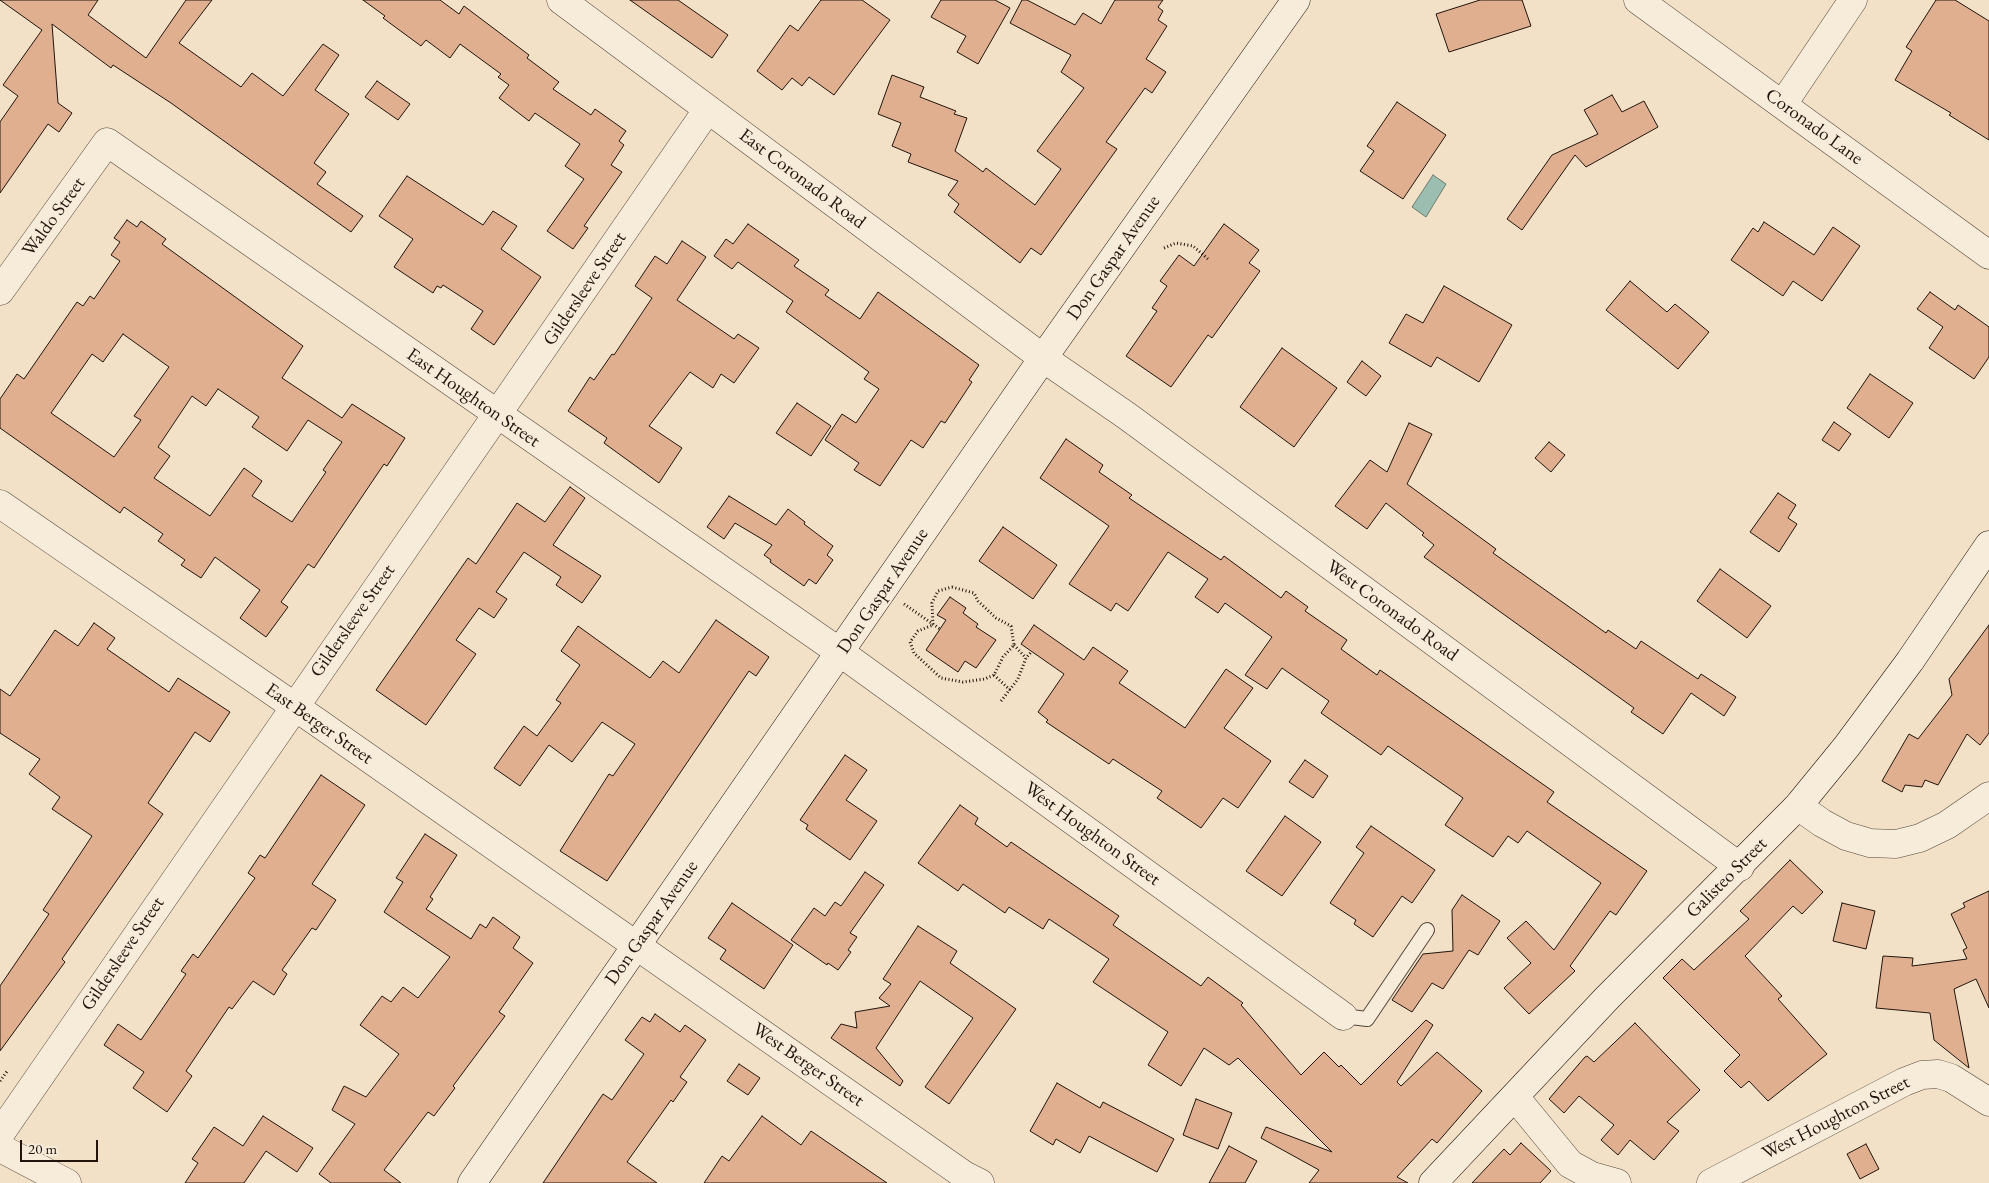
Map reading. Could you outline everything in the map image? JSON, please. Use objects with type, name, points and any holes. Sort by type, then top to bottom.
[{"type":"street","name":"East Coronado Road","points":[[561,0],[1043,358]]},
{"type":"street","name":"Don Gaspar Avenue","points":[[472,1183],[841,653],[1043,358],[1296,0]]},
{"type":"street","name":"Coronado Lane","points":[[1638,0],[1989,255]]},
{"type":"street","points":[[1783,104],[1853,0]]},
{"type":"street","name":"Gildersleeve Street","points":[[0,1134],[708,109]]},
{"type":"street","name":"East Houghton Street","points":[[107,142],[497,416],[841,653]]},
{"type":"street","name":"Waldo Street","points":[[0,291],[107,142]]},
{"type":"street","name":"West Coronado Road","points":[[1043,358],[1127,416],[1740,867]]},
{"type":"street","name":"East Berger Street","points":[[0,504],[294,706],[636,946]]},
{"type":"street","name":"Galisteo Street","points":[[1433,1183],[1607,998],[1740,867],[1798,806],[1879,703],[1985,560]]},
{"type":"street","name":"West Houghton Street","points":[[841,653],[1344,1016]]},
{"type":"street","points":[[1798,806],[1822,824],[1846,836],[1870,843],[1896,844],[1920,838],[1947,825],[1989,796]]},
{"type":"street","name":"West Berger Street","points":[[636,946],[964,1175],[980,1183]]},
{"type":"street","name":"West Houghton Street","points":[[1711,1183],[1922,1074],[1938,1074],[1951,1078],[1989,1102]]},
{"type":"street","points":[[1515,1097],[1570,1164],[1592,1176],[1617,1183]]},
{"type":"street","points":[[0,1148],[67,1183]]},
{"type":"lane","points":[[1344,1016],[1367,1019],[1427,930]]},
{"type":"path","points":[[1164,248],[1176,243],[1193,246],[1208,259]]},
{"type":"path","points":[[934,625],[932,603],[938,591],[952,587],[974,593],[978,602],[1011,626],[1014,646],[1026,658]]},
{"type":"path","points":[[908,607],[940,629]]},
{"type":"path","points":[[934,625],[918,631],[910,642],[914,653],[941,678],[963,682],[984,679],[994,675],[1003,657],[1014,646]]},
{"type":"path","points":[[1001,701],[1018,679],[1026,658],[1032,651]]},
{"type":"path","points":[[994,675],[1010,690]]},
{"type":"path","points":[[0,1081],[8,1070]]},
{"type":"shaded area","points":[[1433,175],[1446,184],[1426,217],[1412,207]]},
{"type":"building","points":[[0,0],[98,0],[88,15],[146,58],[186,0],[212,0],[179,43],[241,87],[252,73],[283,96],[323,44],[339,55],[315,90],[349,114],[314,163],[326,172],[317,184],[363,216],[351,232],[171,103],[113,65],[111,68],[52,24],[58,103],[72,113],[59,132],[48,124],[0,193],[0,122],[18,96],[3,85],[42,30]]},
{"type":"building","points":[[363,0],[440,0],[459,14],[464,6],[529,55],[527,58],[559,82],[553,89],[591,115],[595,109],[626,131],[619,141],[624,145],[611,165],[622,172],[584,226],[588,228],[573,249],[547,231],[584,179],[565,166],[580,144],[535,113],[529,121],[499,98],[509,85],[498,77],[501,74],[460,44],[450,58],[426,40],[421,46],[383,18],[385,16]]},
{"type":"building","points":[[630,0],[678,0],[728,35],[712,58]]},
{"type":"building","points":[[821,0],[862,0],[890,20],[834,95],[809,77],[802,86],[792,78],[782,90],[757,71],[790,25],[798,31]]},
{"type":"building","points":[[941,0],[995,0],[1010,8],[978,64],[957,52],[966,36],[931,17]]},
{"type":"building","points":[[1022,0],[1027,0],[1075,25],[1083,13],[1101,24],[1115,0],[1163,0],[1158,7],[1163,11],[1158,20],[1167,26],[1146,59],[1166,72],[1152,93],[1145,88],[1106,142],[1117,149],[1041,255],[1031,248],[1020,263],[954,212],[959,204],[948,195],[958,181],[908,162],[911,154],[892,146],[901,123],[878,114],[892,75],[924,87],[920,97],[956,111],[954,114],[967,118],[955,151],[983,172],[986,168],[1035,205],[1061,169],[1037,151],[1084,88],[1061,72],[1071,55],[1010,23]]},
{"type":"building","points":[[1480,0],[1522,0],[1531,26],[1449,52],[1436,14]]},
{"type":"building","points":[[1936,0],[1955,0],[1989,21],[1989,140],[1949,115],[1951,113],[1895,80],[1912,51],[1906,47]]},
{"type":"building","points":[[377,81],[410,104],[398,120],[365,97]]},
{"type":"building","points":[[1612,95],[1622,112],[1644,101],[1658,127],[1586,167],[1575,155],[1522,230],[1507,219],[1552,155],[1598,134],[1584,110]]},
{"type":"building","points":[[1397,102],[1446,135],[1403,199],[1360,171],[1374,151],[1367,146]]},
{"type":"building","points":[[407,176],[483,225],[493,211],[517,226],[501,249],[541,277],[494,345],[471,329],[483,311],[443,285],[441,288],[437,286],[433,293],[394,267],[413,239],[379,216]]},
{"type":"building","points":[[127,220],[137,227],[141,221],[166,239],[162,244],[303,346],[282,378],[342,418],[352,404],[405,438],[387,466],[384,464],[314,568],[308,564],[281,602],[288,607],[266,637],[240,618],[260,590],[215,557],[201,578],[181,565],[185,560],[158,541],[163,534],[124,507],[120,513],[0,428],[0,399],[17,374],[24,379],[77,302],[83,306],[90,296],[94,299],[120,261],[111,255],[120,242],[114,238]],"holes":[[[123,334],[169,367],[134,416],[141,420],[114,457],[51,413],[92,354],[103,362]],[[218,389],[259,417],[252,427],[287,451],[308,420],[342,442],[323,470],[326,472],[292,522],[252,496],[262,481],[244,468],[210,516],[154,478],[170,456],[158,447],[192,396],[206,406]]]},
{"type":"building","points":[[1764,222],[1814,255],[1833,227],[1860,246],[1822,301],[1793,281],[1783,296],[1731,260],[1753,228],[1758,232]]},
{"type":"building","points":[[748,224],[799,260],[794,266],[829,290],[825,295],[860,319],[878,292],[979,365],[969,380],[972,382],[945,423],[941,421],[923,448],[911,440],[880,486],[854,470],[859,463],[825,440],[842,414],[856,423],[879,389],[864,379],[869,372],[786,312],[793,301],[738,262],[732,269],[714,256],[726,239],[733,244]]},
{"type":"building","points":[[1224,224],[1259,250],[1249,263],[1260,271],[1212,338],[1208,335],[1171,387],[1126,356],[1157,311],[1152,308],[1167,286],[1160,281],[1179,255],[1194,266]]},
{"type":"building","points":[[682,241],[706,257],[677,300],[734,339],[738,334],[759,348],[734,383],[721,374],[713,388],[690,372],[649,426],[682,448],[659,483],[604,443],[607,438],[568,411],[590,377],[594,380],[612,354],[614,355],[652,298],[635,286],[655,256],[667,264]]},
{"type":"building","points":[[1630,281],[1667,312],[1675,304],[1709,332],[1678,369],[1606,310]]},
{"type":"building","points":[[1444,286],[1512,325],[1479,382],[1437,357],[1431,367],[1389,343],[1406,314],[1423,323]]},
{"type":"building","points":[[1930,292],[1955,310],[1958,305],[1989,327],[1989,357],[1974,379],[1929,348],[1943,327],[1917,309]]},
{"type":"building","points":[[1282,348],[1337,388],[1294,447],[1240,407]]},
{"type":"building","points":[[1362,361],[1381,376],[1366,396],[1347,382]]},
{"type":"building","points":[[1870,374],[1913,403],[1889,438],[1847,408]]},
{"type":"building","points":[[797,403],[831,426],[811,456],[776,433]]},
{"type":"building","points":[[1834,422],[1851,434],[1839,451],[1822,440]]},
{"type":"building","points":[[1409,423],[1432,434],[1407,484],[1496,549],[1493,553],[1606,633],[1608,630],[1636,649],[1641,641],[1698,679],[1701,674],[1736,697],[1724,716],[1691,693],[1663,734],[1631,712],[1634,708],[1424,557],[1434,545],[1422,535],[1424,533],[1386,503],[1367,529],[1335,506],[1370,460],[1387,472]]},
{"type":"building","points":[[1066,439],[1103,465],[1099,472],[1132,495],[1129,498],[1221,560],[1224,556],[1281,598],[1286,591],[1308,607],[1305,611],[1347,640],[1341,649],[1377,675],[1380,670],[1554,792],[1547,802],[1647,871],[1616,915],[1610,911],[1570,966],[1575,971],[1529,1014],[1504,988],[1531,963],[1507,938],[1526,921],[1554,950],[1601,883],[1527,831],[1518,843],[1508,836],[1493,857],[1445,825],[1463,798],[1388,746],[1381,755],[1321,713],[1329,701],[1282,668],[1267,689],[1245,675],[1272,637],[1225,603],[1218,613],[1195,597],[1208,579],[1168,552],[1128,611],[1116,603],[1111,611],[1069,584],[1109,526],[1040,478]]},
{"type":"building","points":[[1549,442],[1565,455],[1551,472],[1535,458]]},
{"type":"building","points":[[570,487],[585,498],[553,545],[601,576],[582,603],[556,585],[561,577],[524,552],[496,592],[507,599],[494,618],[479,608],[456,640],[476,654],[426,725],[376,690],[468,558],[476,564],[517,503],[545,522]]},
{"type":"building","points":[[1778,493],[1796,505],[1788,518],[1797,524],[1779,552],[1750,532]]},
{"type":"building","points":[[729,496],[776,525],[788,509],[833,546],[827,555],[833,560],[816,584],[809,579],[804,586],[770,562],[771,560],[764,555],[772,545],[735,523],[724,539],[707,527]]},
{"type":"building","points":[[1003,527],[1057,565],[1033,599],[979,561]]},
{"type":"building","points":[[1720,569],[1771,606],[1747,638],[1697,601]]},
{"type":"building","points":[[950,597],[966,608],[963,613],[978,624],[976,627],[996,640],[976,668],[965,661],[958,672],[926,650],[946,620],[937,615]]},
{"type":"building","points":[[716,620],[769,657],[756,676],[749,671],[607,881],[560,851],[609,774],[613,776],[635,744],[602,722],[572,762],[549,745],[520,786],[494,768],[524,726],[537,736],[561,703],[556,700],[580,665],[561,651],[578,626],[650,678],[663,661],[679,673]]},
{"type":"building","points":[[94,623],[115,638],[107,649],[169,692],[178,678],[230,712],[210,742],[195,732],[148,803],[163,814],[62,959],[65,962],[0,1051],[0,986],[49,914],[43,910],[92,836],[52,809],[60,797],[29,774],[40,759],[0,733],[0,689],[10,696],[55,630],[78,646]]},
{"type":"building","points":[[1034,625],[1084,660],[1093,647],[1128,671],[1119,683],[1185,728],[1226,669],[1253,688],[1224,728],[1271,761],[1238,808],[1223,798],[1201,828],[1157,798],[1162,791],[1113,759],[1109,764],[1046,722],[1048,720],[1038,712],[1064,674],[1021,644]]},
{"type":"building","points":[[1989,625],[1989,733],[1980,745],[1967,734],[1938,785],[1925,780],[1922,787],[1905,785],[1902,792],[1882,781],[1909,734],[1918,739],[1952,695],[1949,679]]},
{"type":"building","points":[[845,755],[867,770],[846,800],[877,821],[850,860],[806,829],[808,825],[800,820]]},
{"type":"building","points":[[1305,760],[1328,776],[1313,798],[1289,782]]},
{"type":"building","points":[[321,775],[365,805],[312,884],[336,900],[316,930],[312,928],[282,970],[287,974],[274,995],[253,981],[232,1009],[229,1007],[186,1071],[192,1076],[167,1112],[133,1088],[144,1072],[104,1045],[118,1024],[141,1040],[186,974],[181,971],[193,954],[198,958],[255,878],[248,873],[260,855],[265,858]]},
{"type":"building","points":[[960,805],[978,818],[975,824],[1007,847],[1011,842],[1119,916],[1113,925],[1201,986],[1208,977],[1243,1003],[1241,1005],[1301,1075],[1324,1052],[1339,1067],[1341,1065],[1361,1085],[1426,1020],[1433,1025],[1397,1082],[1401,1086],[1437,1052],[1482,1091],[1437,1143],[1432,1139],[1397,1177],[1408,1183],[1309,1183],[1319,1170],[1261,1138],[1266,1127],[1332,1152],[1238,1058],[1229,1065],[1204,1048],[1181,1086],[1148,1065],[1168,1032],[1093,982],[1109,959],[1049,919],[1043,929],[1009,907],[1005,913],[963,884],[958,891],[918,863]]},
{"type":"building","points":[[1285,816],[1321,842],[1282,896],[1246,871]]},
{"type":"building","points":[[1371,826],[1435,870],[1412,903],[1402,896],[1373,937],[1354,924],[1356,920],[1330,903],[1364,853],[1356,847]]},
{"type":"building","points":[[425,834],[457,855],[430,897],[433,899],[426,909],[471,939],[480,924],[486,928],[493,917],[520,937],[513,948],[533,963],[499,1012],[505,1016],[453,1086],[455,1088],[434,1116],[428,1112],[384,1170],[401,1183],[331,1183],[319,1174],[355,1124],[332,1110],[344,1086],[366,1097],[399,1054],[360,1025],[382,996],[391,1002],[403,987],[418,998],[450,957],[384,912],[403,882],[396,878]]},
{"type":"building","points":[[1790,860],[1823,892],[1802,914],[1793,906],[1745,956],[1782,996],[1778,999],[1827,1054],[1768,1101],[1749,1081],[1741,1088],[1724,1071],[1740,1055],[1663,978],[1682,959],[1694,970],[1749,919],[1740,911]]},
{"type":"building","points":[[865,872],[884,885],[850,933],[857,937],[848,950],[851,952],[838,970],[828,963],[827,965],[791,940],[814,908],[825,916],[835,902],[841,906]]},
{"type":"building","points":[[1989,891],[1989,1008],[1976,979],[1954,989],[1969,1068],[1934,1040],[1930,1013],[1876,1008],[1883,956],[1913,958],[1912,966],[1967,959],[1963,950],[1967,948],[1951,914],[1965,907],[1963,903]]},
{"type":"building","points":[[1462,895],[1500,921],[1478,955],[1469,950],[1443,989],[1432,983],[1412,1012],[1392,1000],[1423,954],[1453,951],[1452,910]]},
{"type":"building","points":[[732,903],[793,945],[764,989],[720,959],[726,950],[708,938]]},
{"type":"building","points":[[1842,903],[1875,911],[1866,949],[1833,941]]},
{"type":"building","points":[[918,926],[957,951],[950,963],[1016,1009],[949,1104],[925,1087],[973,1018],[920,981],[876,1048],[903,1081],[900,1086],[831,1038],[841,1024],[857,1028],[855,1012],[890,1006],[879,998],[891,984],[883,979]]},
{"type":"building","points":[[655,1014],[680,1032],[685,1025],[706,1040],[680,1077],[687,1082],[673,1102],[671,1100],[627,1162],[657,1183],[543,1183],[603,1094],[612,1100],[644,1054],[625,1040],[642,1017],[650,1022]]},
{"type":"building","points":[[1635,1023],[1700,1090],[1667,1122],[1679,1131],[1654,1160],[1630,1140],[1618,1155],[1601,1140],[1614,1125],[1579,1096],[1564,1113],[1549,1099],[1585,1057],[1587,1056],[1594,1062]]},
{"type":"building","points":[[739,1064],[760,1078],[748,1095],[727,1081]]},
{"type":"building","points":[[1057,1083],[1100,1108],[1103,1102],[1174,1139],[1157,1172],[1089,1136],[1080,1153],[1056,1139],[1053,1145],[1030,1131]]},
{"type":"building","points":[[1196,1099],[1232,1113],[1218,1149],[1183,1135]]},
{"type":"building","points":[[263,1116],[313,1148],[297,1172],[266,1151],[244,1183],[185,1183],[198,1163],[192,1159],[214,1127],[243,1146]]},
{"type":"building","points":[[762,1116],[801,1145],[811,1131],[887,1183],[704,1183],[722,1156],[729,1161]]},
{"type":"building","points":[[1521,1143],[1551,1171],[1540,1183],[1472,1183],[1504,1149],[1510,1155]]},
{"type":"building","points":[[1866,1144],[1879,1169],[1860,1179],[1847,1154]]},
{"type":"building","points":[[1229,1146],[1257,1161],[1245,1183],[1209,1183]]}]
